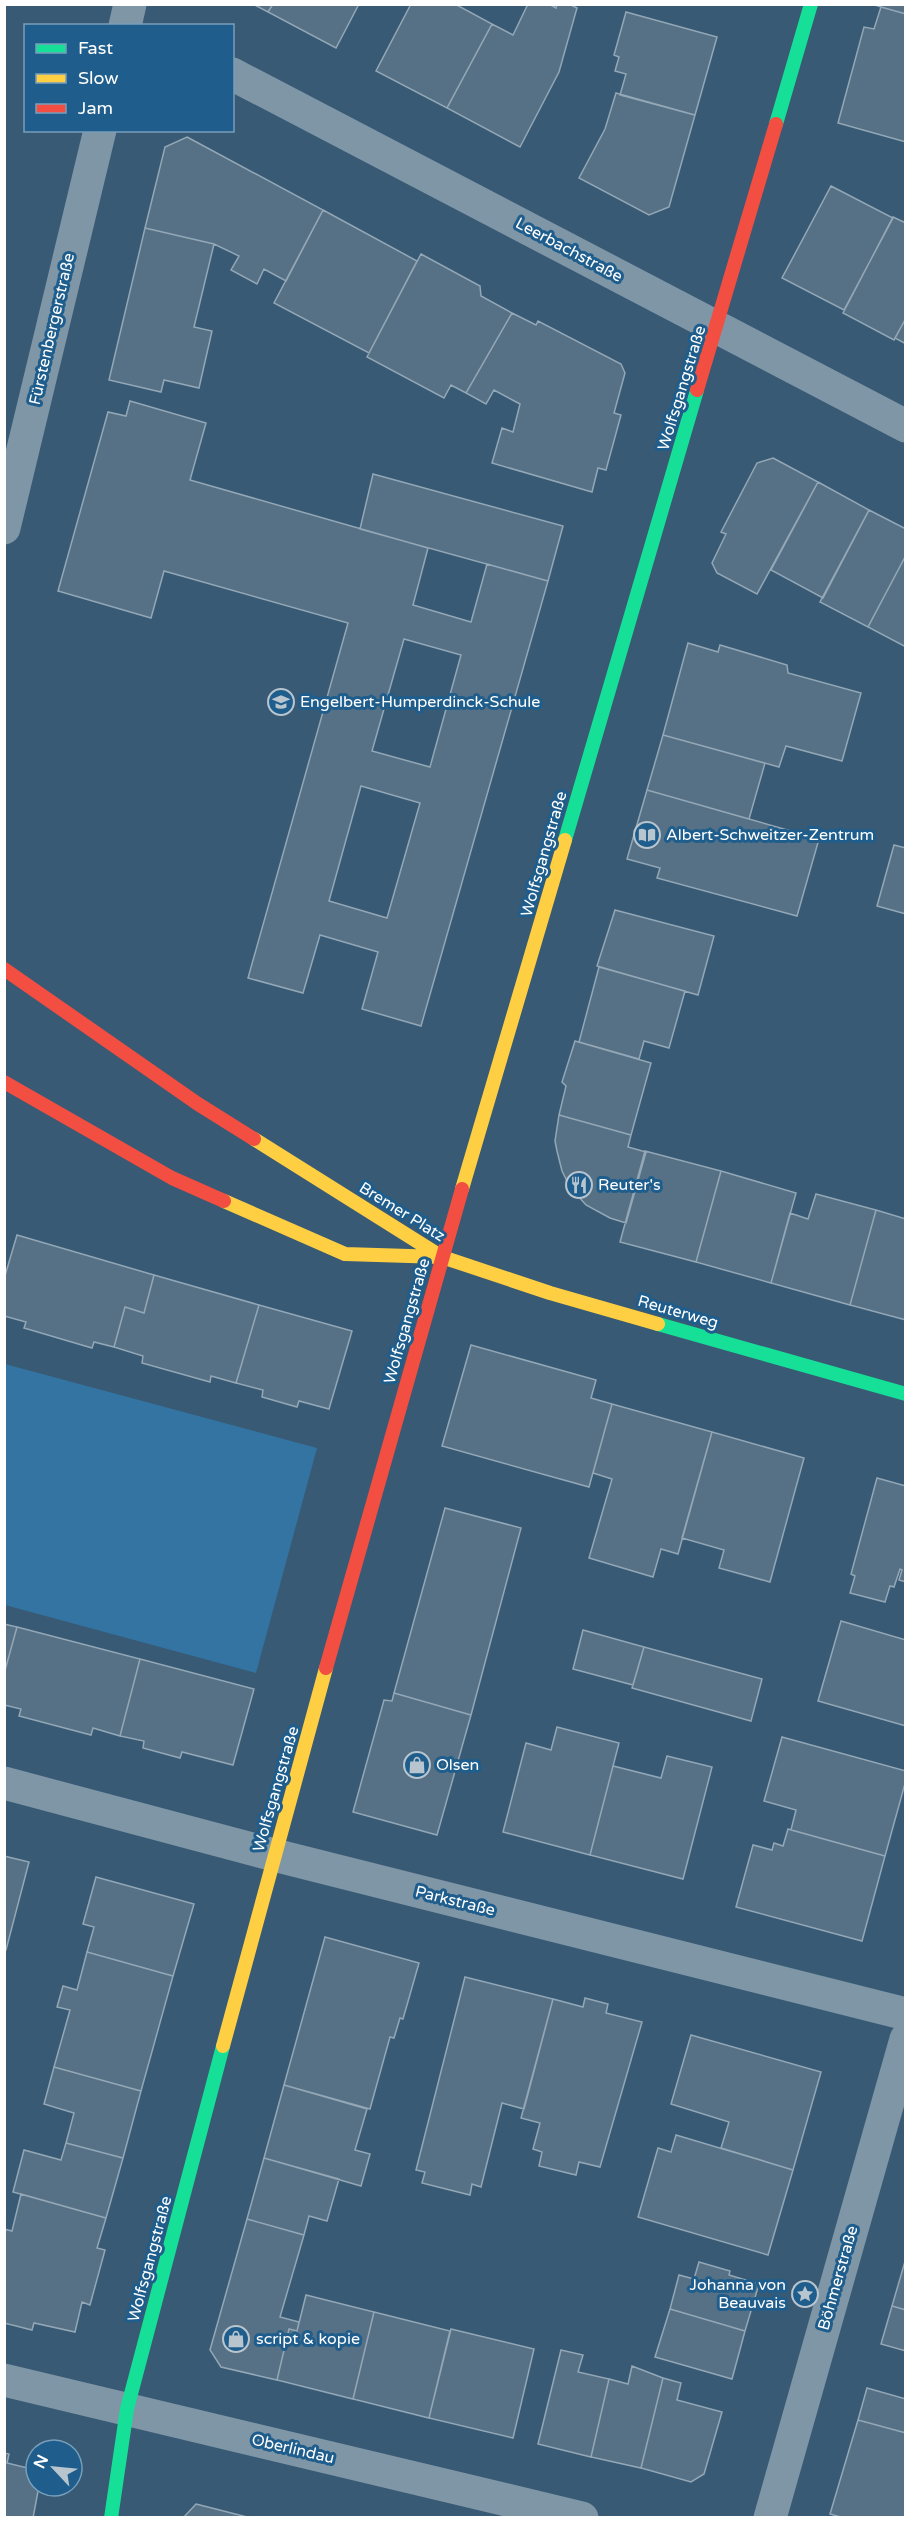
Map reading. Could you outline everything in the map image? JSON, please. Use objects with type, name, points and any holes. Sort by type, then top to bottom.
[{"type":"street","points":[[125,24],[130,4]]},
{"type":"street","name":"Wolfsgangstraße","points":[[111,2517],[127,2409],[274,1855],[442,1257],[812,4]]},
{"type":"street","name":"Leerbachstraße","points":[[234,75],[906,426]]},
{"type":"street","name":"Fürstenbergerstraße","points":[[4,528],[100,132]]},
{"type":"street","name":"Bremer Platz","points":[[4,969],[198,1104],[442,1257]]},
{"type":"street","name":"Bremer Platz","points":[[4,1082],[172,1178],[345,1254],[442,1257]]},
{"type":"street","name":"Reuterweg","points":[[442,1257],[550,1293],[906,1394]]},
{"type":"street","name":"Parkstraße","points":[[4,1783],[274,1855],[906,2014]]},
{"type":"street","name":"Böhmerstraße","points":[[770,2517],[906,2039]]},
{"type":"street","name":"Oberlindau","points":[[4,2380],[582,2517]]},
{"type":"shaded area","points":[[5,1364],[317,1448],[256,1673],[5,1605]]},
{"type":"building","points":[[253,4],[273,4],[268,12]]},
{"type":"building","points":[[273,4],[359,4],[336,48],[268,12]]},
{"type":"building","points":[[411,4],[455,4],[492,24],[447,108],[376,71]]},
{"type":"building","points":[[528,4],[549,4],[556,8],[557,4],[569,4],[577,8],[559,72],[520,147],[447,108],[492,24],[513,35]]},
{"type":"building","points":[[872,4],[906,4],[906,14],[881,7]]},
{"type":"building","points":[[881,7],[906,14],[906,142],[838,123],[864,27],[874,29]]},
{"type":"building","points":[[626,12],[717,37],[695,115],[620,95],[626,74],[615,71],[619,57],[614,55]]},
{"type":"building","points":[[616,93],[695,115],[669,207],[649,215],[579,178],[605,129]]},
{"type":"building","points":[[187,137],[323,210],[286,281],[264,269],[257,284],[231,270],[239,256],[214,244],[145,228],[165,147]]},
{"type":"building","points":[[831,186],[893,218],[844,310],[782,278]]},
{"type":"building","points":[[323,210],[417,261],[369,353],[274,303]]},
{"type":"building","points":[[893,217],[906,223],[906,318],[894,340],[843,313]]},
{"type":"building","points":[[145,228],[214,244],[194,327],[212,331],[199,388],[164,380],[161,392],[109,380]]},
{"type":"building","points":[[421,254],[480,286],[481,296],[512,313],[466,393],[451,385],[444,398],[367,357]]},
{"type":"building","points":[[512,313],[536,325],[538,321],[621,364],[625,373],[614,413],[621,415],[606,470],[598,468],[592,492],[492,463],[502,428],[513,432],[520,404],[494,390],[486,404],[466,393]]},
{"type":"building","points":[[906,318],[906,344],[895,338]]},
{"type":"building","points":[[130,401],[206,423],[190,480],[428,548],[413,605],[471,622],[487,564],[548,581],[421,1026],[362,1009],[378,952],[320,935],[303,993],[248,978],[348,623],[164,571],[151,618],[58,591],[108,412],[126,416]],"holes":[[[404,639],[461,655],[430,767],[372,751]],[[361,786],[420,803],[387,918],[329,901]]]},
{"type":"building","points":[[773,458],[818,482],[757,594],[717,573],[712,563],[726,534],[721,532],[757,463]]},
{"type":"building","points":[[373,474],[563,526],[548,581],[360,529]]},
{"type":"building","points":[[818,482],[869,510],[823,598],[771,570]]},
{"type":"building","points":[[869,510],[906,529],[906,555],[868,627],[820,602]]},
{"type":"building","points":[[906,555],[906,647],[868,627]]},
{"type":"building","points":[[688,643],[718,652],[720,645],[787,665],[788,673],[861,693],[842,761],[786,746],[779,767],[663,735]]},
{"type":"building","points":[[663,735],[765,763],[749,819],[647,790]]},
{"type":"building","points":[[647,790],[819,839],[797,916],[657,878],[660,868],[627,859]]},
{"type":"building","points":[[894,845],[906,848],[906,914],[877,906]]},
{"type":"building","points":[[615,910],[714,936],[698,995],[597,966]]},
{"type":"building","points":[[599,967],[685,991],[669,1048],[644,1041],[639,1059],[579,1042]]},
{"type":"building","points":[[575,1041],[651,1063],[631,1135],[559,1115],[566,1086],[562,1082]]},
{"type":"building","points":[[559,1115],[631,1135],[628,1147],[646,1152],[626,1223],[610,1218],[586,1205],[570,1187],[562,1171],[555,1141]]},
{"type":"building","points":[[645,1151],[721,1171],[696,1262],[620,1242]]},
{"type":"building","points":[[721,1171],[796,1193],[771,1283],[696,1262]]},
{"type":"building","points":[[816,1194],[876,1210],[850,1305],[771,1283],[790,1213],[808,1219]]},
{"type":"building","points":[[876,1210],[906,1219],[906,1320],[850,1305]]},
{"type":"building","points":[[17,1235],[154,1275],[144,1313],[125,1307],[114,1347],[94,1342],[92,1348],[24,1328],[26,1322],[4,1316],[4,1279]]},
{"type":"building","points":[[154,1275],[259,1305],[236,1383],[211,1376],[210,1382],[142,1363],[143,1356],[114,1347],[125,1307],[144,1313]]},
{"type":"building","points":[[259,1305],[352,1331],[329,1409],[299,1401],[297,1407],[262,1397],[263,1390],[236,1383]]},
{"type":"building","points":[[471,1345],[596,1380],[591,1398],[612,1404],[589,1487],[442,1446]]},
{"type":"building","points":[[612,1404],[712,1432],[678,1554],[661,1549],[653,1577],[589,1558],[612,1479],[593,1473]]},
{"type":"building","points":[[712,1432],[804,1458],[770,1582],[719,1568],[724,1550],[682,1538]]},
{"type":"building","points":[[877,1478],[906,1486],[906,1582],[899,1580],[902,1570],[900,1569],[894,1587],[890,1586],[885,1602],[850,1593],[855,1576],[851,1574]]},
{"type":"building","points":[[445,1508],[521,1528],[471,1715],[394,1693]]},
{"type":"building","points":[[841,1621],[906,1640],[906,1726],[818,1701]]},
{"type":"building","points":[[4,1624],[17,1627],[4,1674]]},
{"type":"building","points":[[17,1627],[140,1659],[120,1736],[93,1728],[91,1735],[19,1716],[21,1709],[4,1705],[4,1674]]},
{"type":"building","points":[[583,1630],[644,1647],[633,1685],[573,1669]]},
{"type":"building","points":[[644,1647],[762,1679],[751,1721],[632,1688]]},
{"type":"building","points":[[140,1659],[254,1689],[233,1765],[182,1752],[180,1758],[143,1748],[144,1741],[120,1736]]},
{"type":"building","points":[[394,1693],[471,1715],[437,1835],[353,1812],[384,1700],[392,1701]]},
{"type":"building","points":[[557,1727],[619,1743],[590,1855],[503,1832],[526,1743],[551,1750]]},
{"type":"building","points":[[782,1737],[906,1771],[906,1780],[885,1856],[791,1830],[796,1810],[764,1801]]},
{"type":"building","points":[[667,1756],[712,1767],[683,1879],[590,1855],[613,1766],[661,1778]]},
{"type":"building","points":[[788,1829],[885,1856],[862,1941],[736,1907],[753,1845],[772,1850],[774,1843],[783,1846]]},
{"type":"building","points":[[4,1856],[29,1862],[6,1950],[4,1950]]},
{"type":"building","points":[[96,1877],[194,1904],[173,1976],[87,1952],[94,1927],[83,1924]]},
{"type":"building","points":[[325,1937],[419,1963],[403,2019],[400,2018],[394,2038],[390,2037],[370,2109],[284,2085]]},
{"type":"building","points":[[87,1952],[173,1976],[141,2091],[54,2067],[70,2010],[57,2007],[63,1986],[77,1990]]},
{"type":"building","points":[[465,1977],[553,1999],[524,2109],[502,2103],[481,2187],[472,2184],[470,2195],[422,2183],[425,2172],[416,2170]]},
{"type":"building","points":[[585,1998],[608,2004],[606,2013],[642,2022],[600,2167],[579,2162],[576,2175],[539,2166],[542,2152],[533,2149],[540,2123],[521,2118],[553,1999],[583,2007]]},
{"type":"building","points":[[691,2035],[821,2072],[793,2170],[721,2148],[729,2122],[671,2104]]},
{"type":"building","points":[[54,2067],[141,2091],[123,2158],[66,2143],[74,2113],[44,2104]]},
{"type":"building","points":[[284,2085],[367,2109],[355,2150],[370,2154],[361,2186],[264,2158]]},
{"type":"building","points":[[676,2135],[793,2170],[768,2255],[638,2217],[658,2148],[671,2152]]},
{"type":"building","points":[[66,2143],[123,2158],[106,2218],[13,2192],[24,2150],[61,2160]]},
{"type":"building","points":[[264,2158],[339,2179],[327,2221],[309,2216],[304,2235],[247,2219]]},
{"type":"building","points":[[21,2194],[106,2218],[97,2248],[105,2250],[90,2305],[82,2302],[75,2332],[34,2323],[32,2330],[4,2323],[4,2229],[12,2231]]},
{"type":"building","points":[[247,2219],[304,2235],[280,2317],[299,2322],[297,2331],[289,2329],[277,2380],[221,2367],[210,2350]]},
{"type":"building","points":[[906,2258],[906,2310],[892,2306]]},
{"type":"building","points":[[699,2262],[730,2271],[729,2275],[759,2284],[745,2331],[670,2309],[679,2275],[694,2279]]},
{"type":"building","points":[[306,2295],[374,2312],[353,2399],[277,2380],[289,2329],[297,2331]]},
{"type":"building","points":[[892,2306],[906,2310],[906,2351],[881,2344]]},
{"type":"building","points":[[670,2309],[745,2331],[732,2379],[655,2357]]},
{"type":"building","points":[[374,2312],[450,2331],[429,2418],[353,2399]]},
{"type":"building","points":[[451,2329],[534,2349],[513,2438],[429,2418]]},
{"type":"building","points":[[561,2350],[583,2355],[578,2372],[609,2379],[591,2457],[538,2444]]},
{"type":"building","points":[[632,2366],[663,2378],[641,2468],[591,2457],[609,2379],[628,2384]]},
{"type":"building","points":[[663,2378],[681,2383],[677,2400],[722,2412],[704,2474],[691,2482],[641,2468]]},
{"type":"building","points":[[867,2388],[906,2399],[906,2433],[858,2420]]},
{"type":"building","points":[[858,2420],[906,2433],[906,2518],[844,2518],[830,2514]]},
{"type":"building","points":[[4,2453],[9,2454],[7,2463],[24,2467],[24,2498],[37,2498],[33,2518],[4,2518]]},
{"type":"building","points":[[196,2504],[251,2518],[183,2518]]},
{"type":"traffic: fast","points":[[776,124],[811,4]]},
{"type":"traffic: fast","points":[[565,840],[697,390]]},
{"type":"traffic: fast","points":[[658,1324],[906,1394]]},
{"type":"traffic: fast","points":[[111,2518],[127,2409],[223,2046]]},
{"type":"traffic: slow","points":[[462,1189],[565,840]]},
{"type":"traffic: slow","points":[[254,1139],[442,1257],[550,1293],[658,1324]]},
{"type":"traffic: slow","points":[[224,1201],[345,1254],[441,1257]]},
{"type":"traffic: slow","points":[[223,2046],[326,1668]]},
{"type":"traffic: jam","points":[[697,390],[776,124]]},
{"type":"traffic: jam","points":[[4,969],[198,1104],[254,1139]]},
{"type":"traffic: jam","points":[[4,1082],[172,1178],[224,1201]]},
{"type":"traffic: jam","points":[[326,1668],[462,1189]]},
{"type":"place","name":"Engelbert-Humperdinck-Schule","points":[[281,702]]},
{"type":"place","name":"Albert-Schweitzer-Zentrum","points":[[647,835]]},
{"type":"place","name":"Reuter's","points":[[579,1185]]},
{"type":"place","name":"Olsen","points":[[417,1765]]},
{"type":"place","name":"Johanna von Beauvais","points":[[805,2294]]},
{"type":"place","name":"script & kopie","points":[[236,2339]]}]
